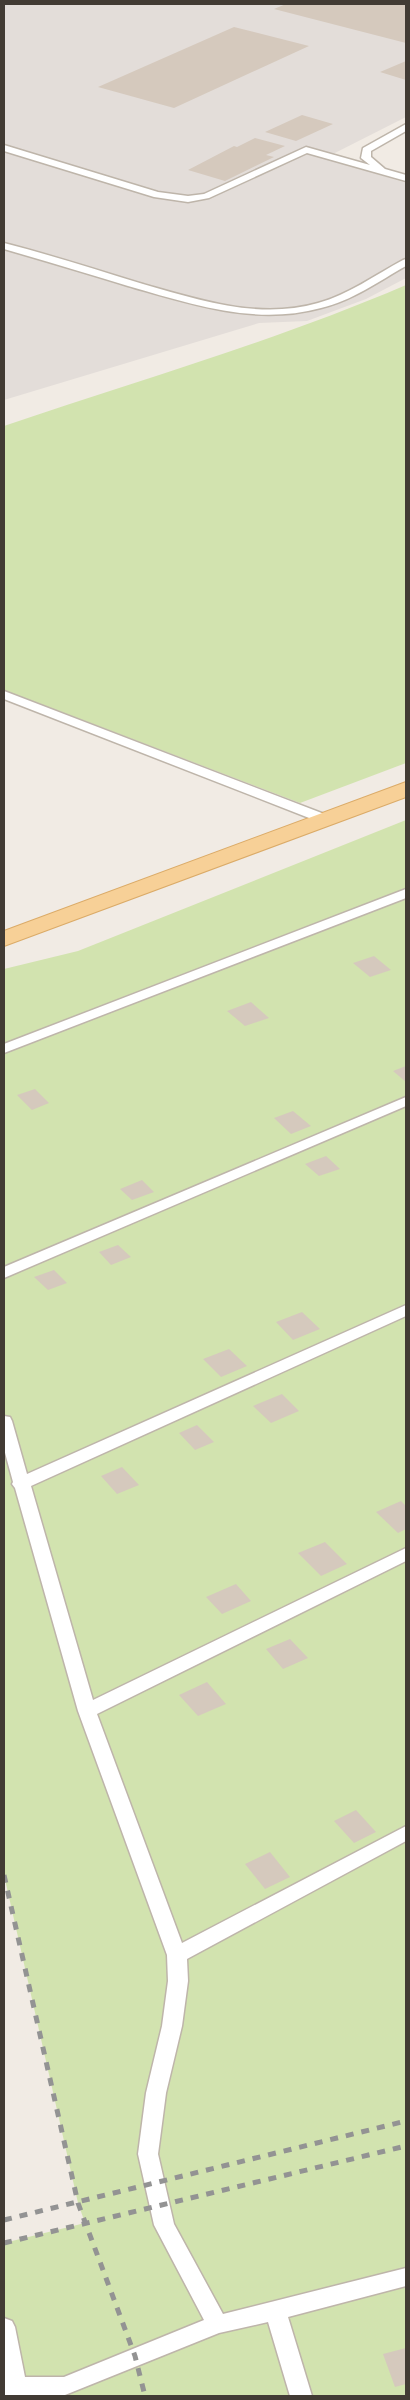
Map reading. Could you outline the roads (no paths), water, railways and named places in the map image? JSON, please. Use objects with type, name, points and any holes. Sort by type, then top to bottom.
[{"type":"main road","points":[[4,939],[406,789]]},
{"type":"lane","points":[[386,173],[366,158],[366,150],[406,127]]},
{"type":"lane","points":[[4,148],[174,199],[206,196],[306,150],[406,178]]},
{"type":"lane","points":[[4,246],[204,305],[228,310],[252,311],[280,311],[333,301],[406,262]]},
{"type":"lane","points":[[4,695],[327,820]]},
{"type":"lane","points":[[4,1049],[406,893]]},
{"type":"lane","points":[[4,1273],[406,1101]]},
{"type":"lane","points":[[20,1484],[406,1310]]},
{"type":"lane","points":[[4,1421],[20,1484],[87,1711],[177,1955],[178,1981],[172,2026],[156,2093],[148,2154],[164,2225],[189,2268],[217,2324]]},
{"type":"lane","points":[[87,1711],[406,1554]]},
{"type":"lane","points":[[177,1955],[406,1833]]},
{"type":"lane","points":[[4,2327],[13,2391],[65,2386],[217,2324],[276,2312],[406,2277]]},
{"type":"lane","points":[[276,2312],[301,2396]]},
{"type":"railway","points":[[4,1875],[78,2202]]},
{"type":"railway","points":[[78,2202],[406,2121]]},
{"type":"railway","points":[[86,2223],[406,2146]]},
{"type":"railway","points":[[4,2220],[78,2202]]},
{"type":"railway","points":[[78,2202],[86,2223]]},
{"type":"railway","points":[[4,2243],[86,2223]]},
{"type":"railway","points":[[86,2223],[135,2356],[145,2396]]}]
